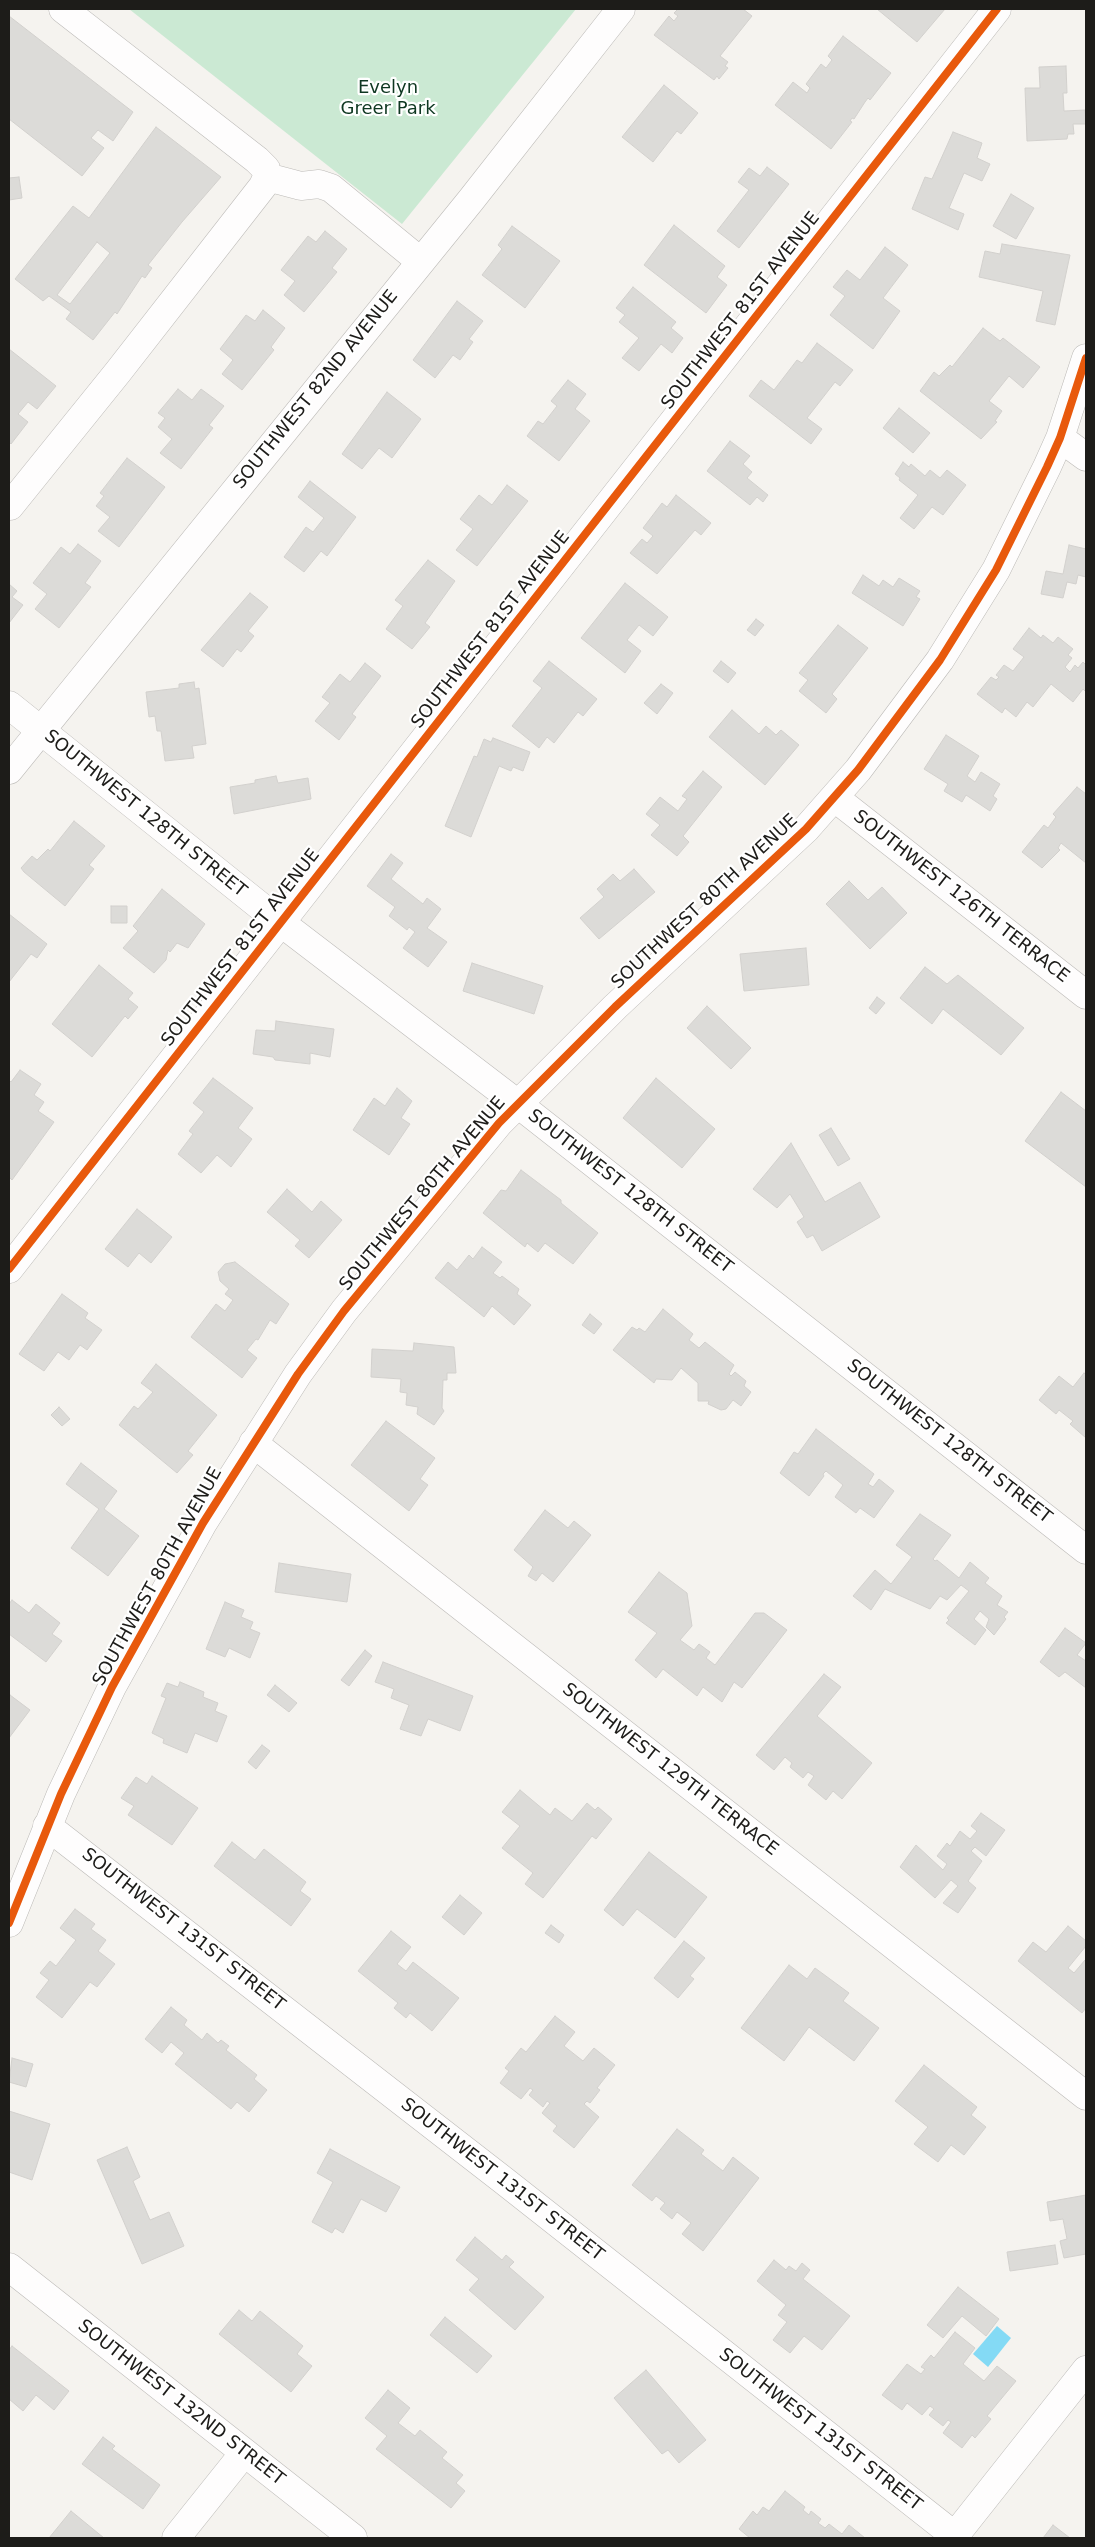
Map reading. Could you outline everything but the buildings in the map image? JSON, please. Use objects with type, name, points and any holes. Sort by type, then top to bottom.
[{"type":"street","points":[[9,505],[118,372],[263,186],[267,177],[266,169],[257,160],[63,9]]},
{"type":"street","name":"SOUTHWEST 82ND AVENUE","points":[[9,770],[40,729],[414,268],[621,9]]},
{"type":"street","name":"SOUTHWEST 81ST AVENUE","points":[[9,1269],[997,9]]},
{"type":"street","points":[[267,177],[301,186],[318,184],[331,188],[414,268]]},
{"type":"street","name":"SOUTHWEST 80TH AVENUE","points":[[9,1924],[47,1826],[81,1748],[141,1633],[202,1523],[298,1374],[344,1311],[499,1123],[615,1007],[754,880],[835,798],[888,730],[959,631],[1016,534],[1060,438],[1086,358]]},
{"type":"street","points":[[1060,438],[1086,457]]},
{"type":"street","name":"SOUTHWEST 128TH STREET","points":[[9,705],[280,922],[518,1104],[1086,1550]]},
{"type":"street","name":"SOUTHWEST 126TH TERRACE","points":[[835,798],[1086,995]]},
{"type":"street","name":"SOUTHWEST 129TH TERRACE","points":[[253,1443],[1086,2096]]},
{"type":"street","name":"SOUTHWEST 131ST STREET","points":[[47,1826],[504,2180],[954,2537]]},
{"type":"street","name":"SOUTHWEST 132ND STREET","points":[[9,2267],[353,2538]]},
{"type":"street","points":[[954,2537],[1086,2370]]},
{"type":"street","points":[[176,2538],[244,2453]]},
{"type":"green space","name":"Evelyn Greer Park","points":[[129,9],[576,9],[402,224]]},
{"type":"water","points":[[997,2326],[1011,2338],[988,2367],[973,2354]]},
{"type":"cycle path","points":[[9,1269],[997,9]]},
{"type":"cycle path","points":[[9,1923],[61,1794],[112,1687],[203,1523],[298,1374],[344,1311],[499,1123],[615,1007],[806,829],[858,770],[940,660],[996,570],[1060,438],[1086,358]]}]
